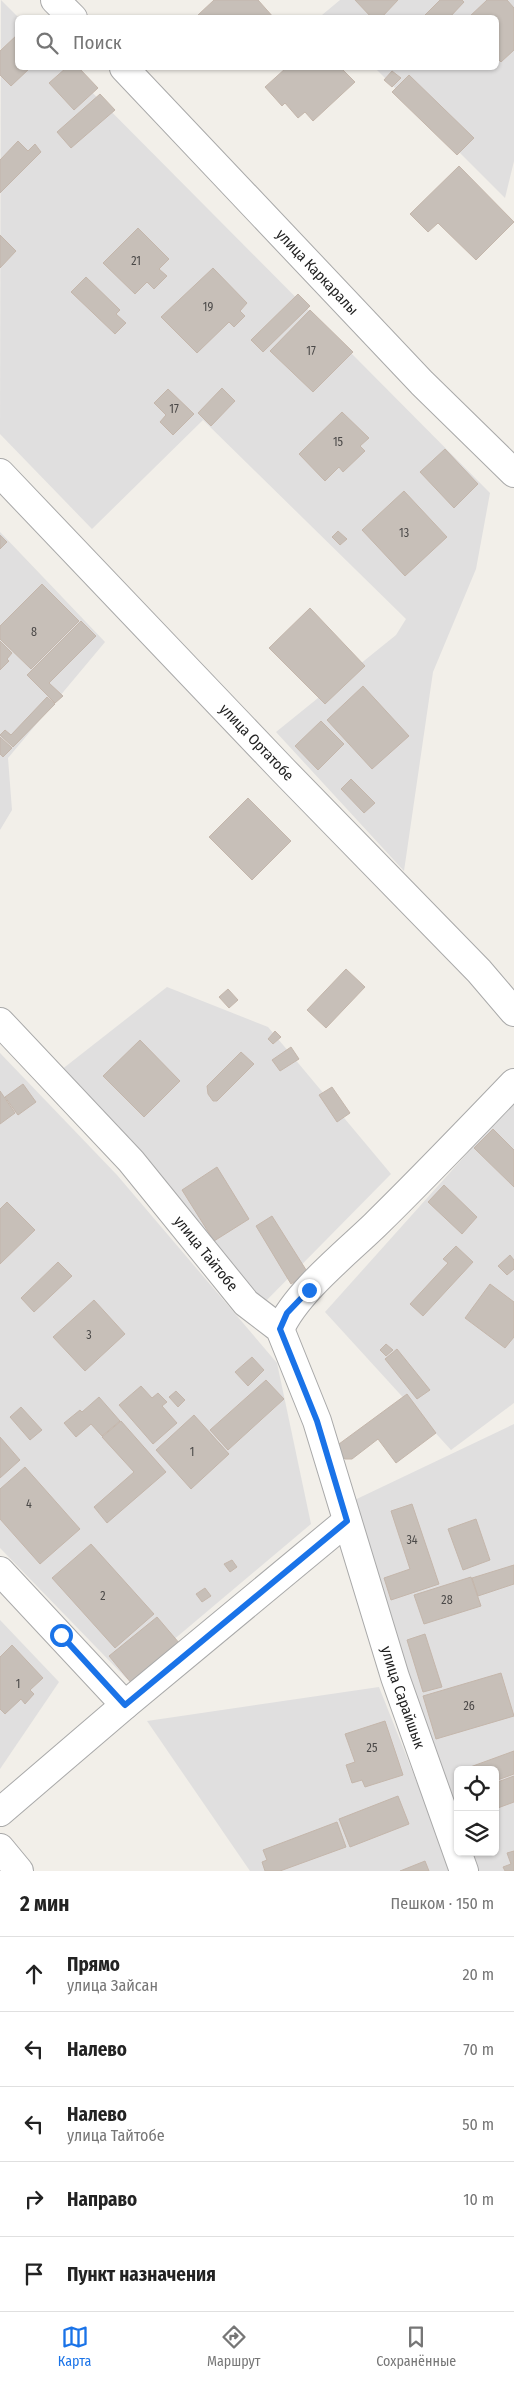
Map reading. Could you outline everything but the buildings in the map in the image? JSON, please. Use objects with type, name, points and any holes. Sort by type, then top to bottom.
[{"type":"street","points":[[55,0],[70,15]]},
{"type":"street","name":"улица Каркаралы","points":[[126,70],[422,383],[514,473]]},
{"type":"street","name":"улица Ортатобе","points":[[0,473],[282,770],[479,971],[514,1012]]},
{"type":"street","name":"улица Тайтобе","points":[[0,1022],[131,1161],[246,1303],[280,1329]]},
{"type":"street","points":[[0,1812],[125,1705],[347,1521],[317,1421],[280,1329],[287,1313],[435,1166],[514,1083]]},
{"type":"street","name":"улица Сарайшык","points":[[347,1521],[395,1677],[464,1871]]},
{"type":"street","points":[[0,1570],[125,1705]]},
{"type":"street","points":[[0,1848],[19,1871]]},
{"type":"shaded area","points":[[1,0],[16,15],[15,70],[70,70],[490,493],[476,569],[433,672],[404,871],[276,732],[396,635],[406,619],[203,420],[92,529],[0,434]]},
{"type":"shaded area","points":[[340,0],[514,0],[514,161],[505,198],[377,70],[499,70],[499,15],[322,15]]},
{"type":"shaded area","points":[[0,532],[105,642],[8,758],[12,810],[0,830]]},
{"type":"shaded area","points":[[167,987],[268,1027],[391,1174],[258,1309],[56,1074]]},
{"type":"shaded area","points":[[0,1053],[117,1175],[277,1363],[311,1524],[127,1679],[0,1548]]},
{"type":"shaded area","points":[[514,1101],[514,1403],[451,1450],[325,1312]]},
{"type":"shaded area","points":[[514,1424],[514,1871],[471,1871],[465,1856],[499,1856],[499,1766],[454,1766],[454,1825],[342,1506]]},
{"type":"shaded area","points":[[0,1620],[59,1682],[0,1769]]},
{"type":"shaded area","points":[[379,1687],[452,1871],[250,1871],[147,1721]]},
{"type":"route","points":[[61,1635],[125,1705],[347,1521],[317,1421],[280,1329],[287,1313],[309,1290]]}]
